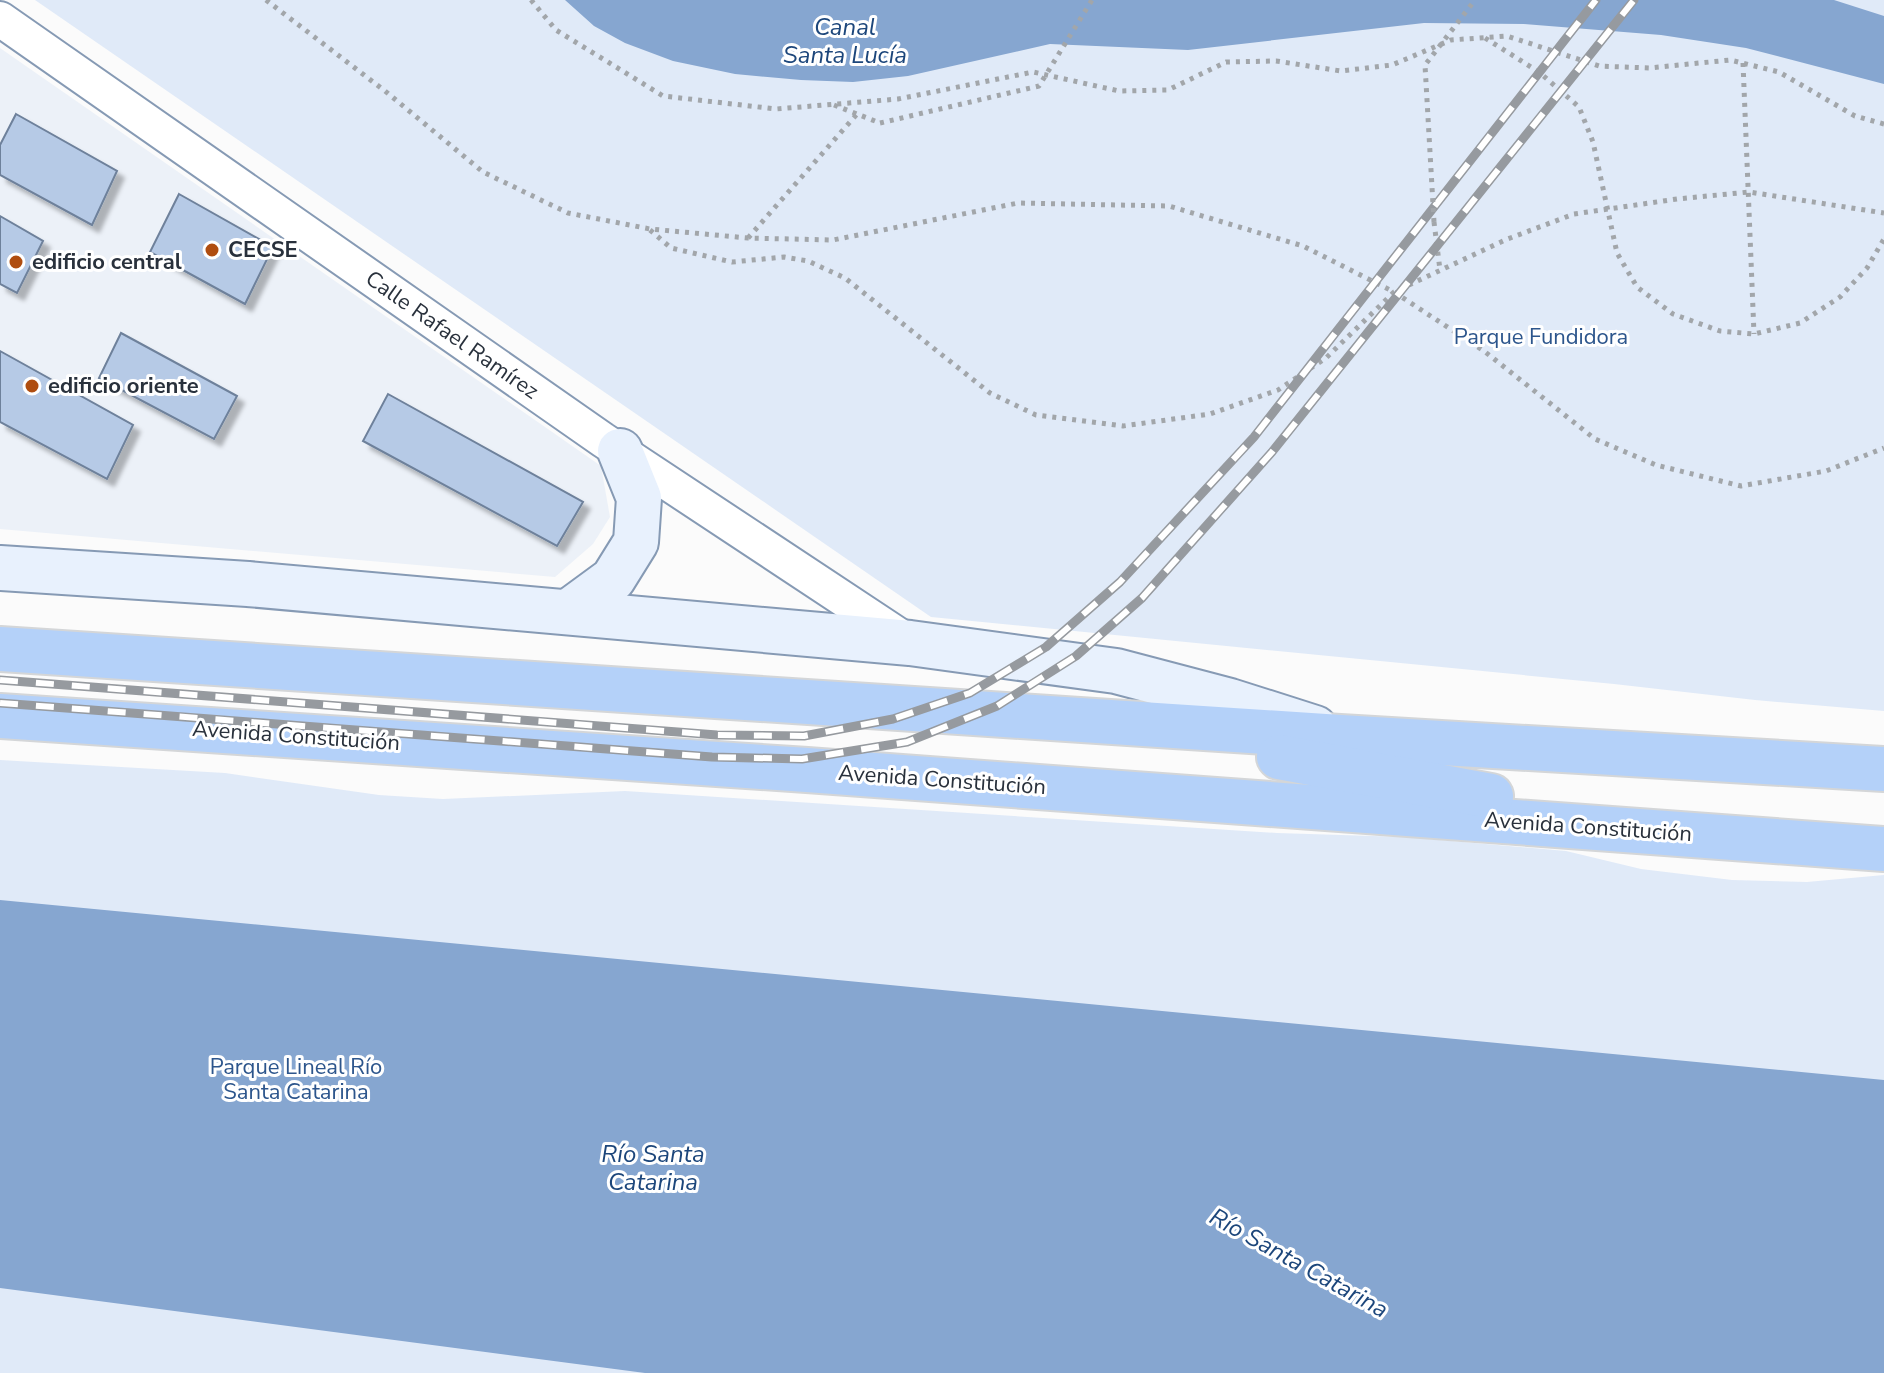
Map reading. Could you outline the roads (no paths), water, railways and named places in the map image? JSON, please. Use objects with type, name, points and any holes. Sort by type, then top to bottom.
[{"type":"highway","points":[[0,649],[1340,737],[1884,769]]},
{"type":"highway","name":"Avenida Constitución","points":[[0,716],[807,770],[1884,849]]},
{"type":"highway","points":[[1084,720],[1705,836]]},
{"type":"street","name":"Calle Rafael Ramírez","points":[[0,19],[620,451],[910,643]]},
{"type":"street","points":[[568,612],[613,579],[636,542],[639,498],[620,451]]},
{"type":"street","points":[[0,568],[248,584],[910,643],[1116,671],[1230,701],[1340,737]]},
{"type":"water","name":"Canal Santa Lucía","points":[[565,0],[1834,0],[1884,16],[1884,84],[1746,48],[1661,35],[1524,24],[1424,23],[1188,50],[1050,44],[908,76],[853,82],[801,80],[735,74],[673,61],[625,43],[594,26]]},
{"type":"water","name":"Río Santa Catarina","points":[[0,900],[1884,1080],[1884,1373],[645,1373],[0,1288]]},
{"type":"railway","points":[[0,680],[717,735],[804,736],[893,719],[970,693],[1046,647],[1120,582],[1254,437],[1596,0]]},
{"type":"railway","points":[[0,703],[712,757],[802,759],[907,742],[997,706],[1076,656],[1142,598],[1272,452],[1634,0]]},
{"type":"place","name":"CECSE","points":[[212,250]]},
{"type":"place","name":"edificio central","points":[[16,262]]},
{"type":"place","name":"edificio oriente","points":[[32,386]]},
{"type":"park label","name":"Parque Fundidora","points":[[1541,337]]},
{"type":"park label","name":"Parque Lineal Río Santa Catarina","points":[[296,1080]]}]
